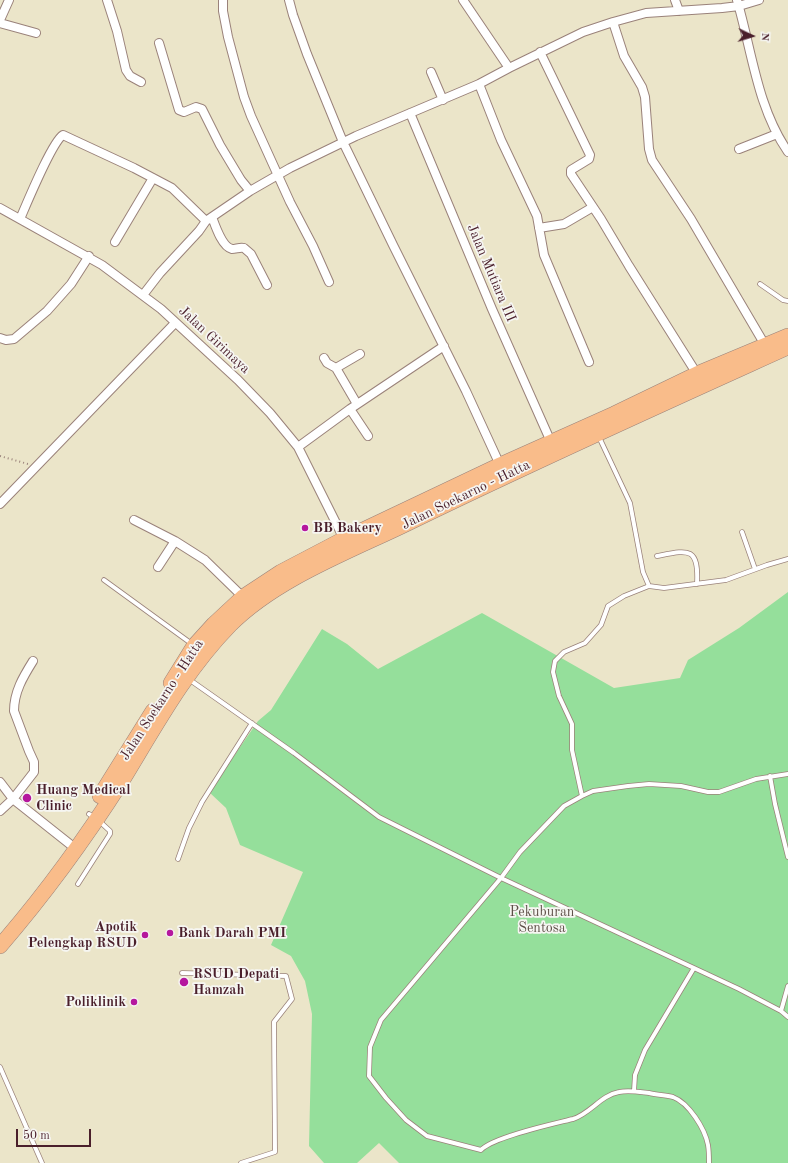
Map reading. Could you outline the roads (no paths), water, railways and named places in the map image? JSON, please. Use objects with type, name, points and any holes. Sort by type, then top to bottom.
[{"type":"highway","name":"Jalan Soekarno - Hatta","points":[[0,946],[26,916],[187,677],[209,648],[232,623],[265,595],[347,545],[500,466],[697,374],[788,336]]},
{"type":"highway","name":"Jalan Soekarno - Hatta","points":[[93,817],[194,646],[214,624],[243,597],[257,587],[281,572],[347,545],[508,474],[788,347]]},
{"type":"highway","name":"Jalan Soekarno - Hatta","points":[[0,930],[72,846]]},
{"type":"street","points":[[0,20],[8,0]]},
{"type":"street","points":[[107,0],[117,31],[126,70],[130,76],[141,82]]},
{"type":"street","points":[[223,0],[223,11],[228,37],[244,97],[290,202],[321,261],[329,282]]},
{"type":"street","points":[[289,0],[307,54],[344,142],[393,245],[466,391],[500,466]]},
{"type":"street","points":[[463,0],[509,68]]},
{"type":"street","points":[[675,0],[679,11]]},
{"type":"street","points":[[143,295],[160,273],[209,219],[278,174],[344,142],[479,84],[540,52],[583,32],[646,13],[679,11],[759,0]]},
{"type":"street","points":[[738,3],[760,92],[777,134],[788,152]]},
{"type":"street","points":[[613,22],[624,56],[642,87],[645,97],[649,149],[652,160],[691,219],[764,345]]},
{"type":"street","points":[[0,23],[36,33]]},
{"type":"street","points":[[159,43],[179,110],[184,112],[191,107],[198,107],[202,110],[220,145],[241,180],[250,191]]},
{"type":"street","points":[[540,52],[549,73],[590,153],[589,158],[571,170],[571,172],[697,374]]},
{"type":"street","points":[[431,72],[443,100]]},
{"type":"street","points":[[479,84],[501,140],[537,216],[544,255],[589,362]]},
{"type":"street","name":"Jalan Mutiara III","points":[[410,114],[494,315],[551,442]]},
{"type":"street","points":[[739,149],[777,134]]},
{"type":"street","points":[[20,219],[52,151],[63,135],[172,188],[209,219],[228,247],[244,248],[251,254],[267,285]]},
{"type":"street","points":[[115,242],[153,178]]},
{"type":"street","points":[[539,228],[564,224],[594,207]]},
{"type":"street","name":"Jalan Girimaya","points":[[0,208],[89,256],[143,295],[238,380],[270,413],[298,447],[347,545]]},
{"type":"street","points":[[0,338],[6,340],[14,339],[47,311],[71,284],[89,256]]},
{"type":"street","points":[[0,504],[176,323]]},
{"type":"street","points":[[298,447],[357,404],[444,346]]},
{"type":"street","points":[[336,368],[360,354]]},
{"type":"street","points":[[324,358],[336,368],[357,404]]},
{"type":"street","points":[[350,409],[368,436]]},
{"type":"street","points":[[134,520],[175,541],[205,560],[243,597]]},
{"type":"street","points":[[158,567],[175,541]]},
{"type":"street","points":[[0,811],[13,799],[34,772],[35,768],[14,711],[18,685],[33,661]]},
{"type":"street","points":[[0,782],[13,799],[72,846]]},
{"type":"lane","points":[[760,284],[783,300],[788,301]]},
{"type":"lane","points":[[598,433],[630,503],[643,572],[649,586]]},
{"type":"lane","points":[[742,532],[755,569]]},
{"type":"lane","points":[[657,556],[680,552],[692,555],[697,563],[697,584]]},
{"type":"lane","points":[[582,796],[572,750],[572,724],[558,690],[553,672],[555,661],[564,652],[585,643],[601,625],[608,606],[624,596],[649,586],[664,588],[726,580],[767,565],[788,560]]},
{"type":"lane","points":[[104,580],[194,646]]},
{"type":"lane","points":[[187,677],[294,753],[379,817],[500,878],[739,989],[788,1017]]},
{"type":"lane","points":[[178,859],[189,828],[202,802],[252,723]]},
{"type":"lane","points":[[709,1163],[709,1152],[706,1137],[693,1113],[673,1097],[634,1091],[619,1092],[609,1096],[576,1118],[512,1136],[488,1145],[481,1150],[427,1136],[406,1120],[369,1076],[370,1047],[381,1020],[520,852],[564,806],[593,791],[628,786],[649,784],[681,786],[708,792],[719,792],[756,779],[788,774]]},
{"type":"lane","points":[[770,776],[775,804],[788,856]]},
{"type":"lane","points":[[78,884],[110,834],[110,831],[93,817]]},
{"type":"lane","points":[[634,1091],[635,1075],[645,1050],[694,968]]},
{"type":"lane","points":[[182,974],[286,976],[292,999],[274,1022],[275,1152],[241,1163]]},
{"type":"lane","points":[[781,1012],[788,986]]},
{"type":"lane","points":[[0,1067],[42,1163]]},
{"type":"place","name":"BB Bakery","points":[[305,528]]},
{"type":"place","name":"Huang Medical Clinic","points":[[27,798]]},
{"type":"place","name":"Bank Darah PMI","points":[[170,933]]},
{"type":"place","name":"Apotik Pelengkap RSUD","points":[[145,935]]},
{"type":"place","name":"RSUD Depati Hamzah","points":[[184,982]]},
{"type":"place","name":"Poliklinik","points":[[134,1002]]},
{"type":"park label","name":"Pekuburan Sentosa","points":[[542,920]]}]
